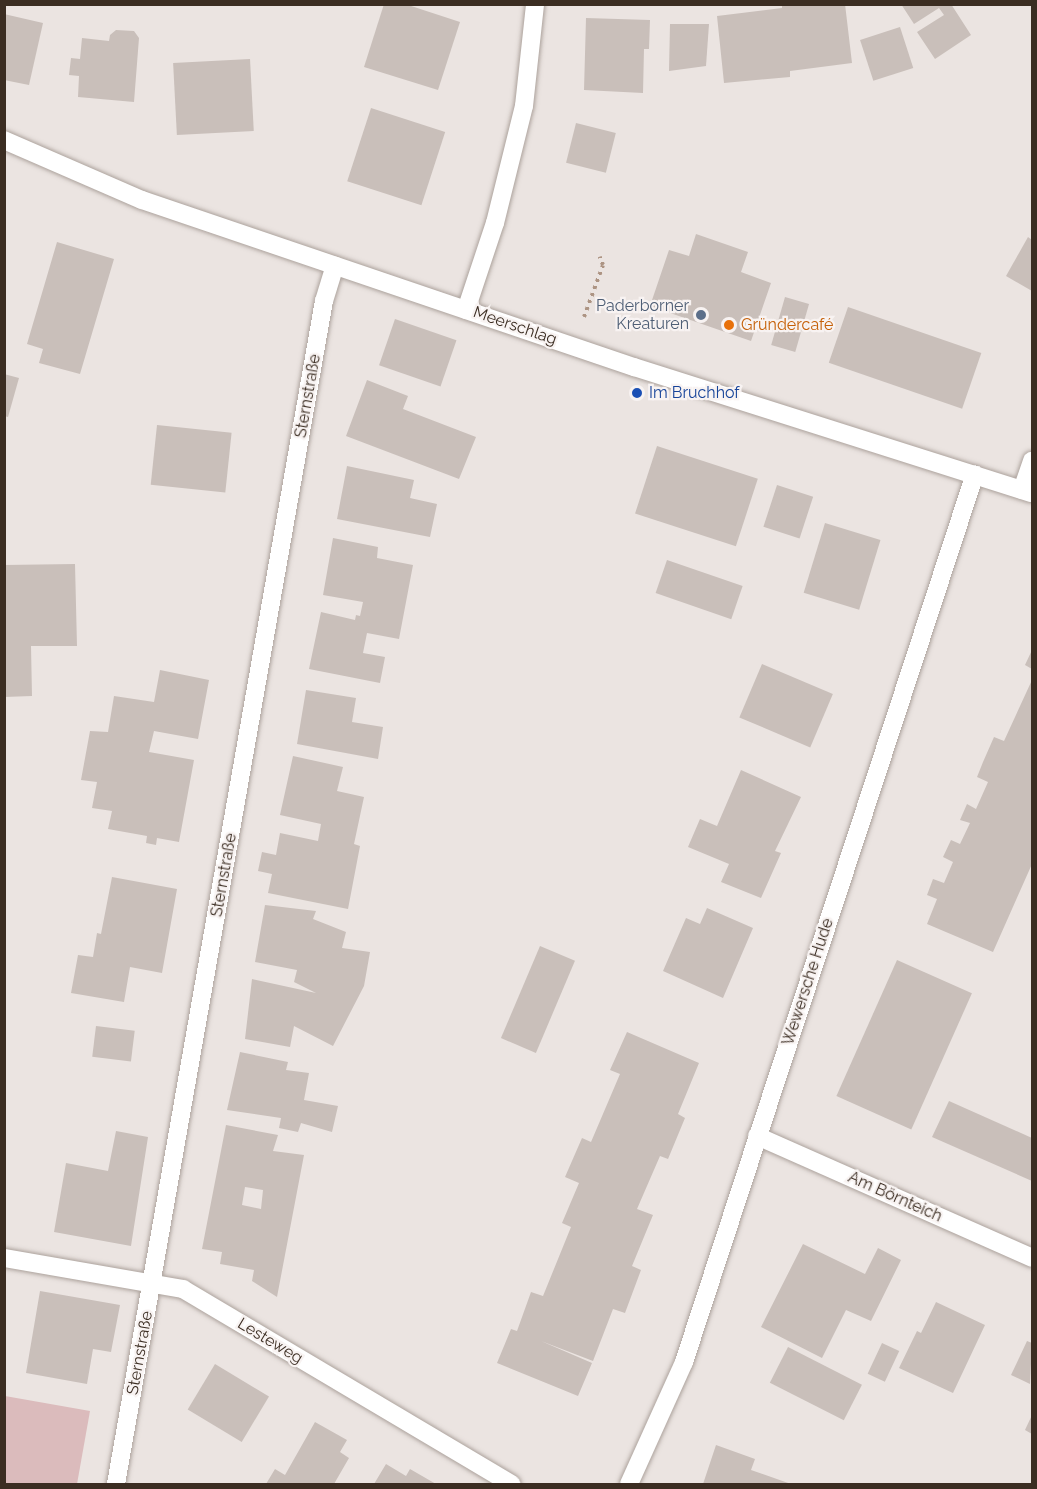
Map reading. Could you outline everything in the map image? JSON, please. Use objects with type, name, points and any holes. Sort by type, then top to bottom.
[{"type":"street","points":[[466,310],[495,223],[524,106],[535,4]]},
{"type":"street","name":"Meerschlag","points":[[4,140],[134,198],[573,346],[1027,492]]},
{"type":"street","name":"Sternstraße","points":[[116,1485],[322,313],[335,266]]},
{"type":"street","points":[[1027,492],[1032,461]]},
{"type":"street","name":"Wewersche Hude","points":[[629,1485],[684,1362],[975,474]]},
{"type":"street","name":"Am Börnteich","points":[[757,1136],[1032,1258]]},
{"type":"street","name":"Lesteweg","points":[[4,1258],[183,1289],[512,1485]]},
{"type":"path","points":[[573,346],[603,265],[600,257]]},
{"type":"shaded area","points":[[5,1396],[90,1411],[77,1484],[5,1484]]},
{"type":"building","points":[[384,4],[405,4],[460,22],[438,90],[364,67]]},
{"type":"building","points":[[782,4],[845,4],[852,63],[790,71],[790,77],[724,83],[717,16],[782,8]]},
{"type":"building","points":[[901,4],[951,4],[971,35],[935,59],[917,32],[944,15],[939,8],[914,24]]},
{"type":"building","points":[[4,14],[43,23],[29,85],[4,80]]},
{"type":"building","points":[[586,18],[650,20],[649,49],[644,49],[643,93],[584,90]]},
{"type":"building","points":[[670,24],[709,24],[706,66],[669,71]]},
{"type":"building","points":[[900,27],[913,68],[873,81],[860,40]]},
{"type":"building","points":[[116,30],[134,31],[139,38],[134,102],[78,97],[79,76],[69,75],[71,58],[80,59],[82,38],[109,41],[110,35]]},
{"type":"building","points":[[250,59],[254,131],[177,135],[173,63]]},
{"type":"building","points":[[371,108],[445,132],[421,205],[347,181]]},
{"type":"building","points":[[576,123],[616,133],[606,173],[566,163]]},
{"type":"building","points":[[696,234],[748,252],[741,272],[771,283],[751,341],[650,306],[669,250],[689,256]]},
{"type":"building","points":[[1028,237],[1032,240],[1032,291],[1006,276]]},
{"type":"building","points":[[57,242],[114,259],[80,374],[39,363],[43,349],[27,344]]},
{"type":"building","points":[[785,297],[809,304],[795,352],[771,345]]},
{"type":"building","points":[[848,307],[981,353],[962,409],[829,363]]},
{"type":"building","points":[[395,319],[456,340],[441,386],[379,365]]},
{"type":"building","points":[[4,374],[19,378],[8,417],[4,416]]},
{"type":"building","points":[[367,380],[408,396],[403,409],[476,437],[459,479],[346,436]]},
{"type":"building","points":[[157,425],[232,433],[225,493],[151,485]]},
{"type":"building","points":[[657,446],[758,479],[736,546],[635,514]]},
{"type":"building","points":[[347,466],[414,480],[410,498],[437,504],[430,537],[337,519]]},
{"type":"building","points":[[777,485],[813,497],[800,539],[763,527]]},
{"type":"building","points":[[825,523],[880,540],[859,610],[804,593]]},
{"type":"building","points":[[333,538],[378,547],[377,558],[413,565],[399,639],[367,633],[363,653],[385,657],[380,683],[309,669],[321,612],[355,620],[356,615],[360,616],[363,602],[323,595]]},
{"type":"building","points":[[667,560],[743,586],[731,619],[656,593]]},
{"type":"building","points":[[75,564],[77,646],[31,646],[32,696],[4,697],[4,565]]},
{"type":"building","points":[[1032,650],[1032,669],[1025,665]]},
{"type":"building","points":[[762,664],[833,694],[810,747],[739,717]]},
{"type":"building","points":[[160,670],[209,680],[198,739],[154,731],[149,752],[194,760],[179,842],[157,838],[156,845],[146,843],[147,836],[108,829],[112,811],[92,808],[97,782],[81,780],[90,731],[108,732],[114,696],[154,702]]},
{"type":"building","points":[[1032,680],[1032,864],[993,952],[927,924],[937,899],[927,895],[933,879],[944,883],[953,862],[943,857],[951,840],[960,844],[970,823],[960,820],[967,804],[976,809],[988,782],[977,777],[983,762],[994,737],[1004,741]]},
{"type":"building","points":[[306,690],[356,698],[352,722],[383,727],[378,759],[297,744]]},
{"type":"building","points":[[293,756],[343,767],[337,791],[364,797],[354,844],[360,846],[348,909],[268,893],[272,874],[258,871],[262,852],[276,855],[280,833],[318,841],[321,824],[280,815]]},
{"type":"building","points":[[741,770],[801,797],[775,851],[781,853],[761,898],[721,882],[729,864],[688,847],[700,819],[717,826]]},
{"type":"building","points":[[112,877],[177,889],[162,973],[130,967],[124,1002],[71,993],[78,955],[93,957],[97,933],[101,934]]},
{"type":"building","points":[[265,905],[316,911],[313,919],[346,932],[342,948],[370,952],[364,986],[333,1046],[294,1026],[290,1047],[245,1039],[252,979],[316,993],[294,982],[297,970],[255,962]]},
{"type":"building","points":[[707,908],[753,928],[723,998],[663,971],[686,918],[700,924]]},
{"type":"building","points":[[540,946],[575,961],[536,1053],[501,1038]]},
{"type":"building","points":[[897,960],[972,993],[911,1129],[836,1096]]},
{"type":"building","points":[[96,1026],[135,1031],[131,1062],[92,1057]]},
{"type":"building","points":[[627,1032],[699,1063],[678,1114],[685,1118],[668,1159],[660,1156],[637,1209],[653,1215],[632,1266],[641,1270],[625,1313],[613,1309],[593,1361],[541,1341],[592,1363],[578,1396],[497,1363],[511,1329],[517,1331],[531,1292],[543,1296],[571,1227],[562,1223],[579,1183],[565,1177],[582,1138],[591,1142],[620,1074],[610,1070]]},
{"type":"building","points":[[240,1052],[288,1062],[286,1070],[309,1073],[304,1100],[338,1106],[332,1132],[301,1123],[298,1132],[279,1128],[281,1118],[227,1110]]},
{"type":"building","points":[[949,1101],[1032,1138],[1032,1181],[932,1137]]},
{"type":"building","points":[[226,1125],[278,1135],[273,1151],[304,1155],[277,1297],[252,1281],[254,1270],[220,1264],[222,1252],[202,1249]],"holes":[[[245,1187],[263,1190],[261,1209],[242,1205]]]},
{"type":"building","points":[[116,1131],[148,1137],[131,1246],[54,1232],[66,1163],[108,1171]]},
{"type":"building","points":[[803,1244],[865,1274],[878,1248],[901,1260],[871,1321],[846,1310],[822,1358],[761,1327]]},
{"type":"building","points":[[40,1291],[120,1305],[111,1352],[93,1349],[87,1384],[26,1373]]},
{"type":"building","points":[[936,1302],[985,1325],[953,1393],[899,1368],[917,1331],[921,1333]]},
{"type":"building","points":[[1027,1341],[1032,1343],[1030,1384],[1011,1375]]},
{"type":"building","points":[[882,1343],[899,1351],[885,1382],[868,1374]]},
{"type":"building","points":[[788,1347],[862,1385],[844,1420],[770,1383]]},
{"type":"building","points":[[215,1364],[269,1396],[242,1442],[188,1409]]},
{"type":"building","points":[[1032,1415],[1032,1434],[1025,1430]]},
{"type":"building","points":[[315,1422],[347,1440],[340,1452],[349,1458],[334,1484],[266,1484],[275,1469],[285,1475]]},
{"type":"building","points":[[716,1445],[755,1459],[751,1470],[791,1484],[703,1484]]},
{"type":"building","points":[[386,1464],[406,1476],[410,1469],[436,1484],[374,1484]]},
{"type":"place","name":"Paderborner Kreaturen","points":[[701,315]]},
{"type":"place","name":"Gründercafé","points":[[729,325]]},
{"type":"place","name":"Im Bruchhof","points":[[637,393]]}]
